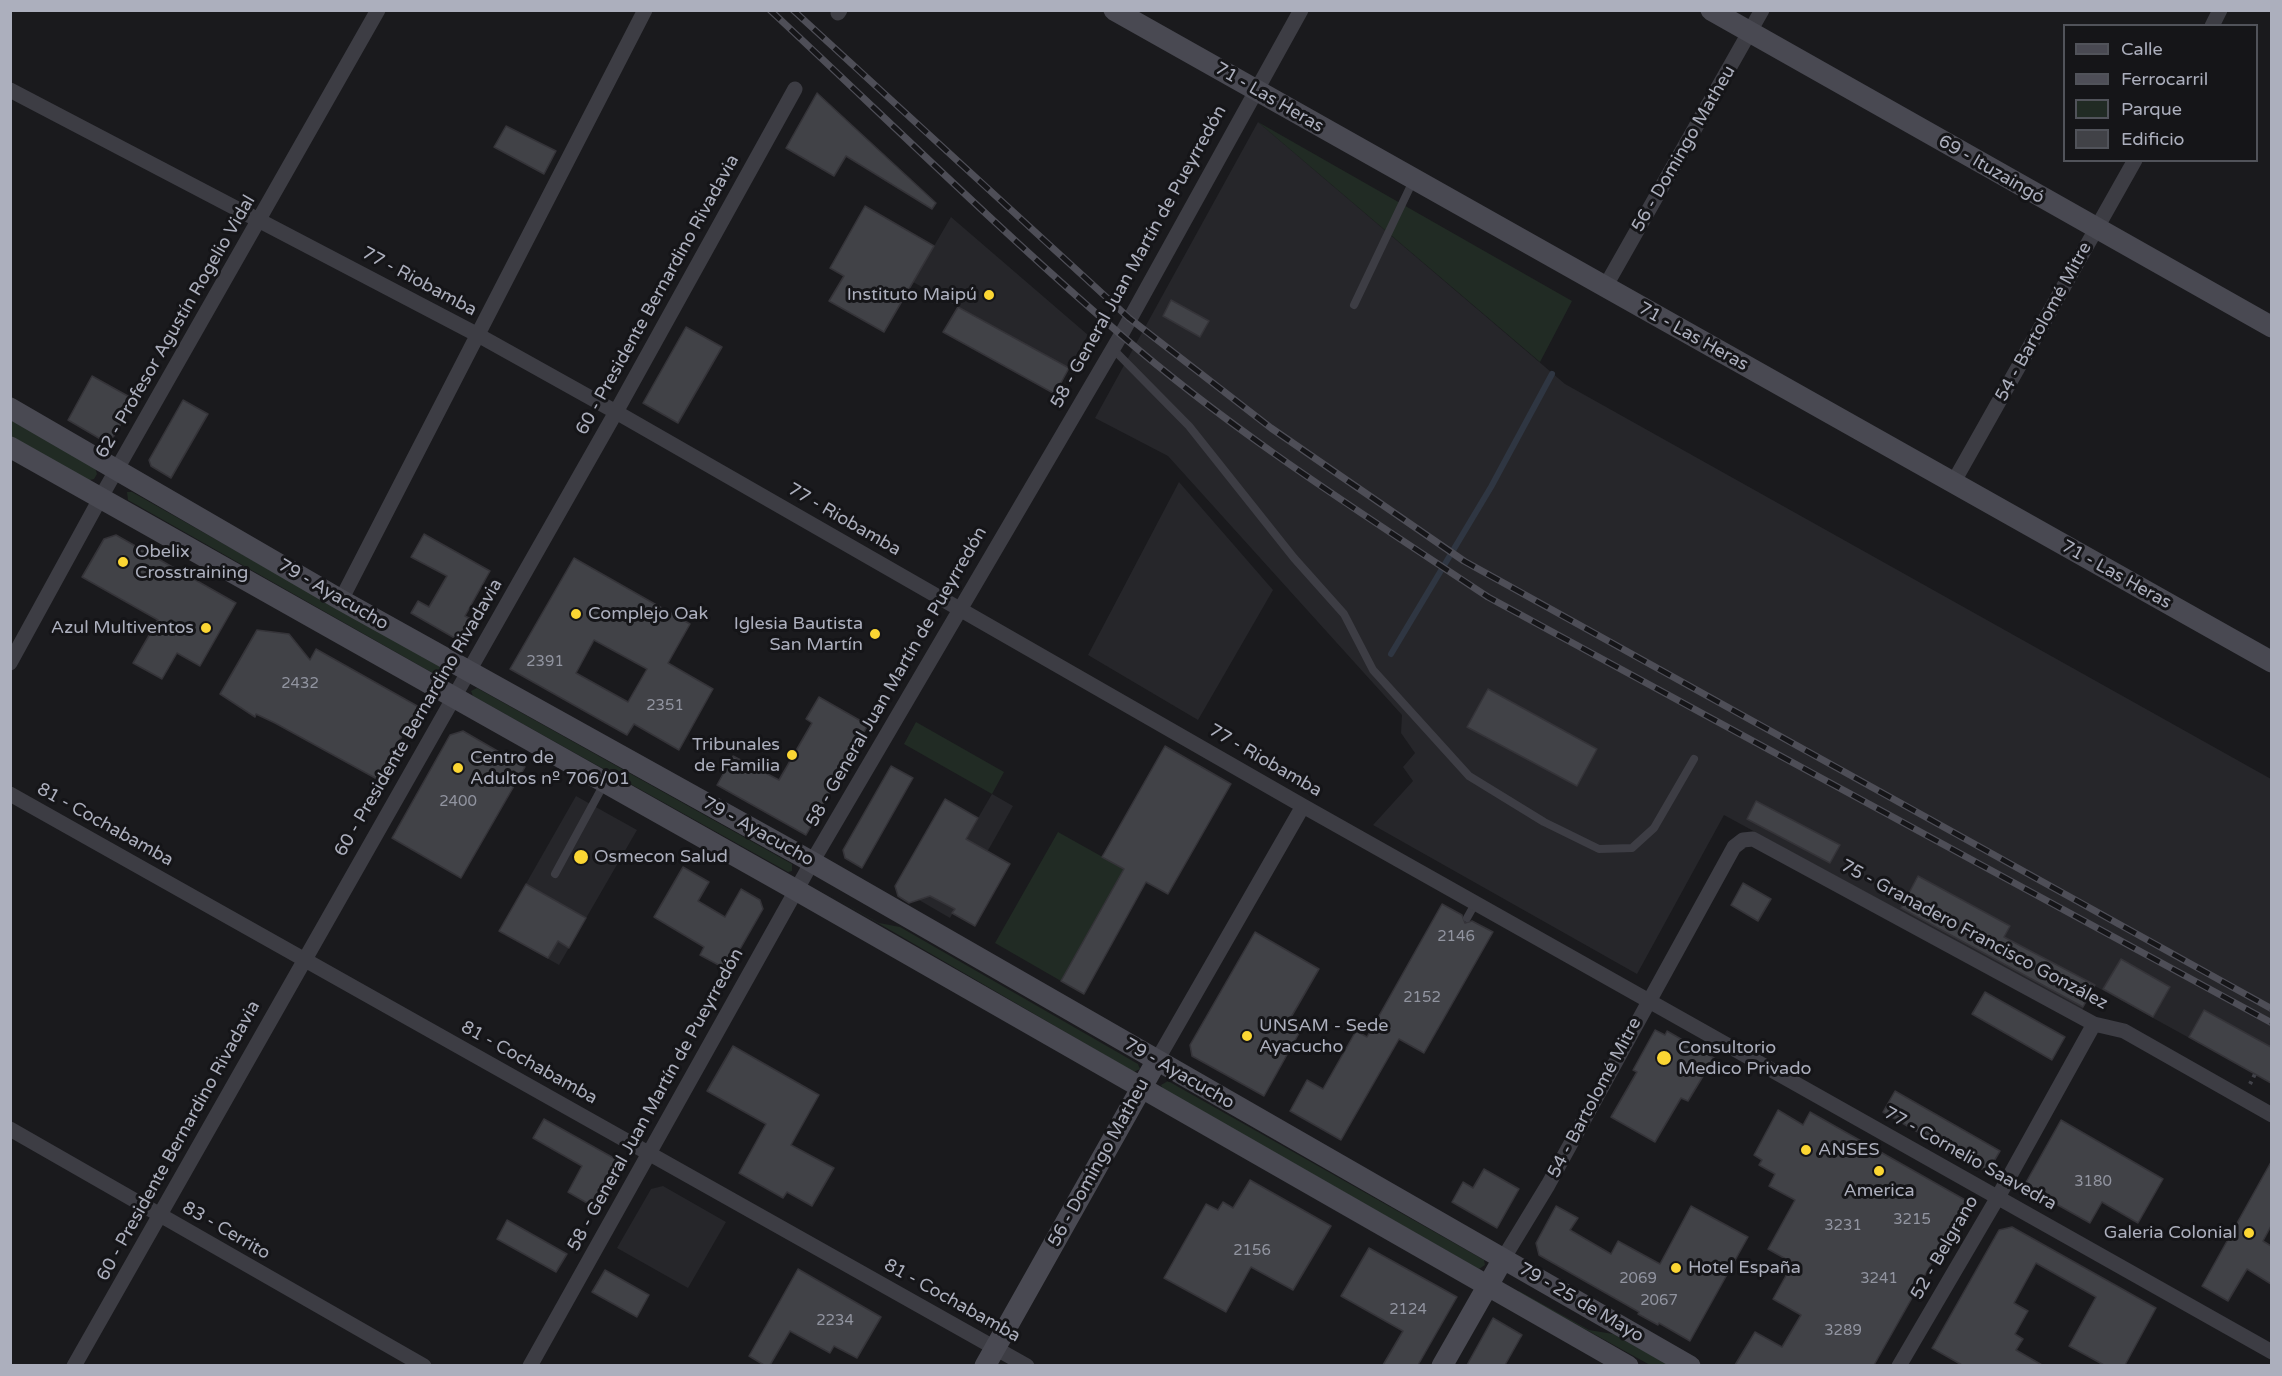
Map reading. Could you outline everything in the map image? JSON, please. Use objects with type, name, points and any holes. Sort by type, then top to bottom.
[{"type":"main road","name":"71 - Las Heras","points":[[1114,10],[2271,662]]},
{"type":"main road","name":"69 - Ituzaingó","points":[[1712,10],[2271,327]]},
{"type":"main road","name":"79 - Ayacucho","points":[[10,408],[341,600],[812,862],[1156,1062],[1503,1259]]},
{"type":"main road","name":"79 - Ayacucho","points":[[10,447],[796,890],[1487,1286]]},
{"type":"main road","name":"56 - Domingo Matheu","points":[[991,1356],[1156,1062]]},
{"type":"main road","name":"54 - Bartolomé Mitre","points":[[1442,1365],[1503,1259]]},
{"type":"main road","name":"79 - 25 de Mayo","points":[[1503,1259],[1690,1365]]},
{"type":"main road","name":"79 - 25 de Mayo","points":[[1487,1286],[1628,1365]]},
{"type":"street","name":"62 - Profesor Agustín Rogelio Vidal","points":[[10,663],[101,497],[378,10]]},
{"type":"street","points":[[341,600],[645,10]]},
{"type":"street","name":"58 - General Juan Martín de Pueyrredón","points":[[530,1365],[812,862],[1113,349],[1300,10]]},
{"type":"street","name":"56 - Domingo Matheu","points":[[1605,288],[1762,10]]},
{"type":"street","points":[[2213,24],[2220,10]]},
{"type":"street","name":"60 - Presidente Bernardino Rivadavia","points":[[74,1365],[616,412],[795,89]]},
{"type":"street","name":"77 - Riobamba","points":[[10,90],[478,335],[1303,806],[1649,999]]},
{"type":"street","name":"54 - Bartolomé Mitre","points":[[1953,483],[2134,162]]},
{"type":"street","name":"81 - Cochabamba","points":[[10,794],[648,1152],[991,1356],[1028,1365]]},
{"type":"street","name":"56 - Domingo Matheu","points":[[1156,1062],[1303,806]]},
{"type":"street","name":"54 - Bartolomé Mitre","points":[[1503,1259],[1548,1185],[1734,847],[1743,840],[1753,839]]},
{"type":"street","name":"75 - Granadero Francisco González","points":[[1753,839],[2094,1024],[2124,1031],[2271,1115]]},
{"type":"street","name":"77 - Cornelio Saavedra","points":[[1649,999],[2271,1352]]},
{"type":"street","name":"52 - Belgrano","points":[[1899,1365],[1998,1197],[2094,1024]]},
{"type":"street","name":"83 - Cerrito","points":[[10,1129],[424,1365]]},
{"type":"lane","points":[[1354,305],[1414,180]]},
{"type":"lane","points":[[1113,349],[1189,426],[1293,558],[1344,614],[1373,670],[1469,776],[1544,822],[1599,849],[1632,848],[1654,828],[1694,759]]},
{"type":"lane","points":[[555,874],[604,782]]},
{"type":"lane","points":[[1467,918],[1476,902]]},
{"type":"shaded area","points":[[1258,122],[1565,384],[2271,779],[2271,1083],[2095,986],[2082,1010],[1724,815],[1637,974],[1373,825],[1413,781],[1403,767],[1415,753],[1401,733],[1402,715],[1168,456],[1095,418]]},
{"type":"shaded area","name":"Instituto Maipú","points":[[951,217],[1088,335],[1069,368],[913,282]]},
{"type":"shaded area","points":[[1179,482],[1273,590],[1198,720],[1088,655]]},
{"type":"shaded area","points":[[992,794],[1013,806],[950,918],[895,886],[945,799],[978,818]]},
{"type":"shaded area","name":"Osmecon Salud","points":[[576,796],[637,830],[559,965],[499,931]]},
{"type":"shaded area","points":[[663,1186],[726,1222],[688,1288],[617,1248],[651,1189]]},
{"type":"green space","points":[[1258,122],[1572,301],[1540,362]]},
{"type":"green space","points":[[11,417],[94,465],[97,474],[94,479],[86,481],[11,438]]},
{"type":"green space","points":[[127,492],[132,492],[443,668],[444,672],[438,676],[128,500]]},
{"type":"green space","points":[[477,688],[792,864],[792,871],[788,872],[473,696],[471,691]]},
{"type":"green space","points":[[916,722],[1004,772],[992,794],[904,744]]},
{"type":"green space","points":[[1058,832],[1124,869],[1061,981],[995,943]]},
{"type":"green space","points":[[830,895],[879,923],[900,927],[1138,1064],[1140,1069],[1134,1072]]},
{"type":"green space","points":[[1168,1081],[1484,1260],[1485,1265],[1479,1269],[1163,1089],[1161,1085]]},
{"type":"green space","points":[[1519,1291],[1589,1330],[1613,1334],[1669,1365],[1650,1365]]},
{"type":"building","points":[[817,93],[936,203],[932,209],[846,156],[834,176],[786,148]]},
{"type":"building","points":[[506,126],[556,151],[544,174],[494,147]]},
{"type":"building","points":[[865,206],[934,246],[884,332],[829,301],[844,276],[830,268]]},
{"type":"building","points":[[1171,300],[1209,321],[1200,337],[1163,316]]},
{"type":"building","points":[[958,307],[1069,368],[1055,394],[943,332]]},
{"type":"building","points":[[686,327],[722,347],[678,423],[643,403]]},
{"type":"building","points":[[92,376],[135,400],[109,444],[68,420]]},
{"type":"building","points":[[183,400],[208,414],[171,478],[151,466],[149,460]]},
{"type":"building","points":[[424,534],[490,571],[465,616],[471,619],[458,640],[411,613],[418,601],[429,607],[447,576],[411,557]]},
{"type":"building","points":[[116,535],[236,603],[200,666],[177,653],[162,679],[133,663],[158,620],[82,577],[104,539]]},
{"type":"building","points":[[574,558],[690,624],[668,663],[713,689],[679,750],[634,724],[627,735],[510,669]],"holes":[[[594,640],[647,669],[628,702],[576,673]]]},
{"type":"building","points":[[257,630],[289,634],[310,660],[316,649],[419,707],[377,779],[275,723],[256,714],[255,717],[220,694]]},
{"type":"building","points":[[1488,689],[1597,749],[1577,786],[1467,727]]},
{"type":"building","points":[[819,697],[868,725],[806,835],[717,785],[733,756],[779,780],[812,723],[806,719]]},
{"type":"building","points":[[463,731],[525,767],[461,878],[392,838],[450,735]]},
{"type":"building","points":[[1165,746],[1231,784],[1168,894],[1146,882],[1084,994],[1061,981],[1124,869],[1102,857]]},
{"type":"building","points":[[891,766],[913,778],[862,868],[845,858],[843,850]]},
{"type":"building","points":[[945,799],[978,818],[966,839],[1010,864],[975,926],[952,913],[955,909],[930,896],[909,903],[898,896],[895,886]]},
{"type":"building","points":[[1756,801],[1840,845],[1830,863],[1747,819]]},
{"type":"building","points":[[683,867],[709,882],[698,901],[725,917],[741,889],[760,900],[763,909],[728,970],[700,955],[704,947],[654,917]]},
{"type":"building","points":[[1918,876],[2010,926],[2004,937],[2095,985],[2083,1007],[1901,908]]},
{"type":"building","points":[[1743,883],[1771,899],[1758,921],[1731,905]]},
{"type":"building","points":[[526,884],[586,918],[569,948],[558,941],[548,958],[499,931]]},
{"type":"building","points":[[1442,904],[1462,915],[1465,923],[1472,921],[1493,932],[1424,1053],[1399,1039],[1341,1140],[1290,1111],[1307,1080],[1323,1089],[1356,1031],[1367,1037]]},
{"type":"building","name":"UNSAM - Sede Ayacucho","points":[[1255,932],[1319,969],[1290,1019],[1303,1026],[1264,1096],[1192,1056],[1190,1045]]},
{"type":"building","points":[[2121,959],[2170,987],[2153,1017],[2103,989]]},
{"type":"building","points":[[1985,992],[2065,1037],[2052,1060],[1972,1014]]},
{"type":"building","points":[[2204,1010],[2271,1047],[2271,1083],[2189,1037]]},
{"type":"building","points":[[1655,1030],[1665,1035],[1667,1031],[1714,1058],[1688,1101],[1681,1098],[1655,1142],[1611,1117],[1637,1072],[1633,1070]]},
{"type":"building","points":[[733,1046],[819,1095],[791,1145],[834,1168],[812,1206],[787,1192],[783,1198],[739,1173],[766,1124],[707,1091]]},
{"type":"building","points":[[1895,1091],[2000,1151],[1990,1168],[1984,1170],[1883,1112]]},
{"type":"building","points":[[1778,1110],[1803,1125],[1810,1112],[1967,1201],[1874,1365],[1735,1365],[1755,1332],[1782,1347],[1801,1315],[1773,1299],[1793,1263],[1768,1249],[1795,1200],[1769,1186],[1775,1174],[1759,1165],[1762,1160],[1754,1155]]},
{"type":"building","points":[[544,1119],[619,1161],[594,1207],[568,1192],[582,1166],[533,1138]]},
{"type":"building","points":[[2061,1120],[2163,1179],[2138,1223],[2102,1202],[2090,1223],[2024,1186]]},
{"type":"building","name":"Galeria Colonial","points":[[2271,1162],[2271,1226],[2263,1241],[2271,1246],[2271,1284],[2247,1269],[2228,1301],[2202,1286]]},
{"type":"building","points":[[1484,1169],[1519,1189],[1497,1228],[1452,1202],[1463,1182],[1473,1188]]},
{"type":"building","points":[[1250,1180],[1331,1226],[1293,1290],[1251,1267],[1226,1312],[1164,1278],[1206,1204],[1218,1210],[1223,1202],[1233,1208]]},
{"type":"building","points":[[1556,1206],[1578,1218],[1570,1230],[1611,1254],[1618,1241],[1660,1264],[1691,1206],[1748,1237],[1690,1341],[1638,1314],[1639,1312],[1539,1255],[1536,1243]]},
{"type":"building","points":[[507,1220],[567,1254],[556,1272],[497,1239]]},
{"type":"building","points":[[2012,1227],[2156,1308],[2125,1365],[2104,1365],[2069,1346],[2096,1297],[2036,1263],[2014,1303],[2028,1311],[2015,1334],[2023,1339],[2016,1350],[2042,1365],[1962,1365],[1932,1348],[1999,1230]]},
{"type":"building","points":[[1369,1248],[1457,1297],[1418,1365],[1383,1365],[1403,1331],[1341,1296]]},
{"type":"building","points":[[798,1269],[881,1317],[857,1358],[834,1346],[830,1353],[790,1331],[770,1365],[764,1365],[749,1356]]},
{"type":"building","points":[[605,1270],[649,1295],[637,1317],[592,1292]]},
{"type":"building","points":[[1493,1318],[1522,1335],[1505,1365],[1467,1365]]},
{"type":"waterway","points":[[1391,654],[1491,487],[1552,374]]},
{"type":"railway","points":[[770,10],[1075,295],[1163,370],[1300,472],[1488,597],[2272,1023]]},
{"type":"railway","points":[[793,10],[1129,318],[1271,428],[1464,561],[2272,1009]]},
{"type":"place","name":"Instituto Maipú","points":[[989,295]]},
{"type":"place","name":"Obelix Crosstraining","points":[[123,562]]},
{"type":"place","name":"Complejo Oak","points":[[576,614]]},
{"type":"place","name":"Azul Multiventos","points":[[206,628]]},
{"type":"place","name":"Iglesia Bautista San Martín","points":[[875,634]]},
{"type":"place","name":"Tribunales de Familia","points":[[792,755]]},
{"type":"place","name":"Centro de Adultos nº 706/01","points":[[458,768]]},
{"type":"place","name":"Osmecon Salud","points":[[581,857]]},
{"type":"place","name":"UNSAM - Sede Ayacucho","points":[[1247,1036]]},
{"type":"place","name":"Consultorio Medico Privado","points":[[1664,1058]]},
{"type":"place","name":"ANSES","points":[[1806,1150]]},
{"type":"place","name":"America","points":[[1879,1171]]},
{"type":"place","name":"Galeria Colonial","points":[[2249,1233]]},
{"type":"place","name":"Hotel España","points":[[1676,1268]]}]
